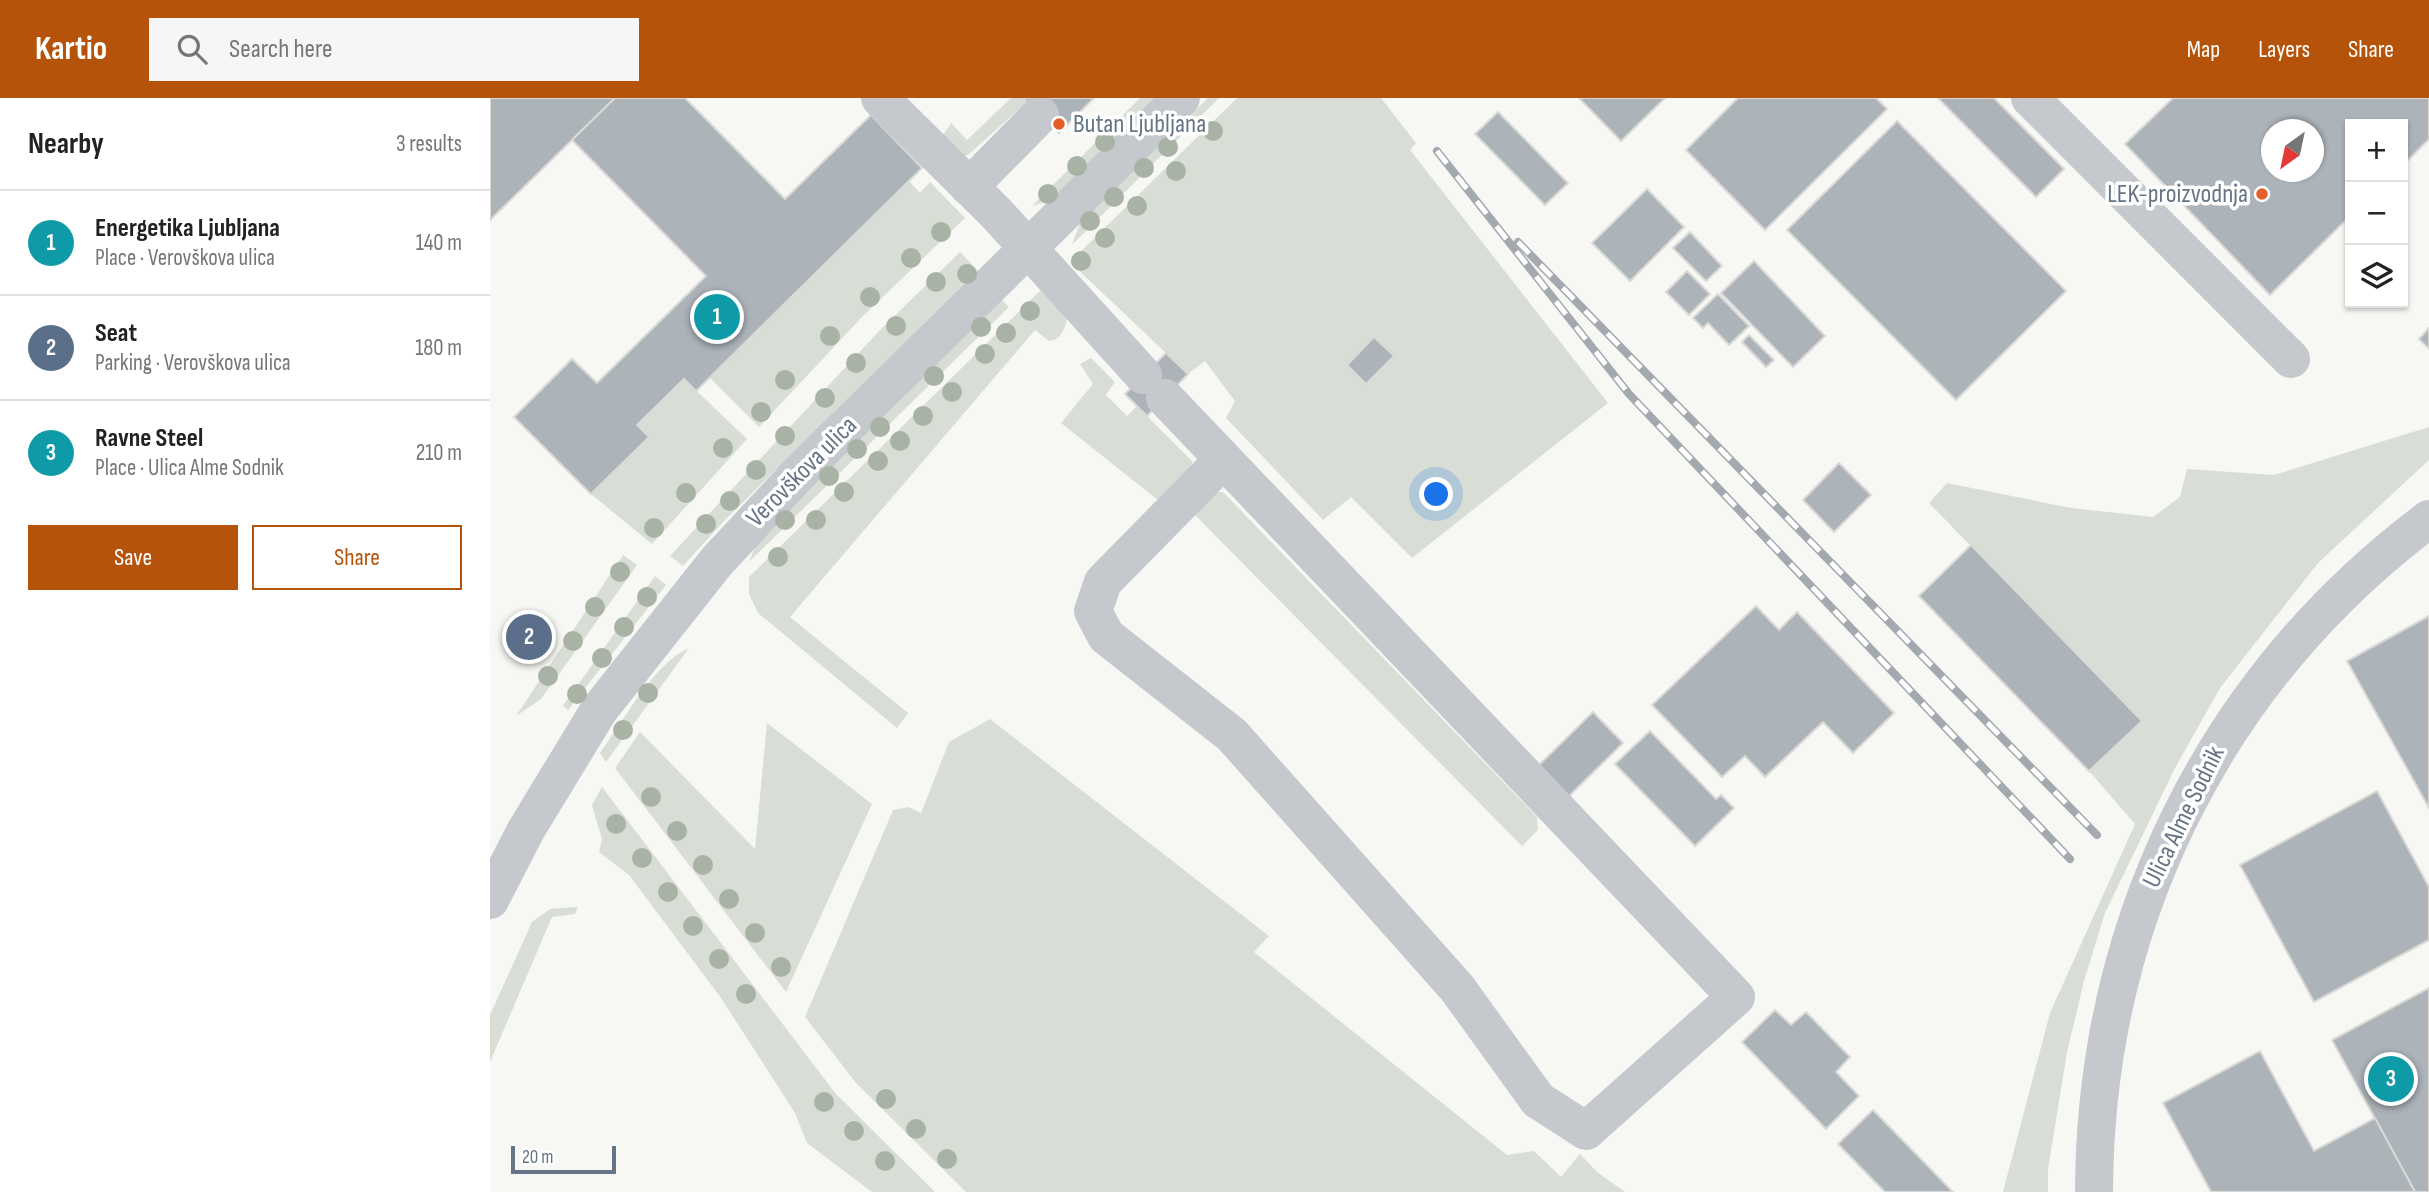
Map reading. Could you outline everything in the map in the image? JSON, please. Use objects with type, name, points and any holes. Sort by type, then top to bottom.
[{"type":"street","points":[[880,98],[1028,248],[1223,460],[1736,997],[1586,1131],[1538,1100],[1457,988],[1232,735],[1105,636],[1093,611],[1103,582],[1223,460]]},
{"type":"street","name":"Verovškova ulica","points":[[490,900],[579,739],[625,674],[690,593],[800,472],[1181,98]]},
{"type":"street","points":[[2030,98],[2291,359]]},
{"type":"street","points":[[969,187],[1040,115]]},
{"type":"street","name":"Ulica Alme Sodnik","points":[[2094,1192],[2094,1140],[2100,1077],[2115,998],[2151,881],[2186,802],[2233,722],[2285,653],[2344,590],[2429,519]]},
{"type":"shaded area","points":[[1011,98],[1023,98],[1027,102],[968,155],[964,156],[943,135],[951,123],[967,140]]},
{"type":"shaded area","points":[[1140,98],[1154,98],[1049,201],[1032,206]]},
{"type":"shaded area","points":[[1208,98],[1219,98],[1072,245],[1080,223]]},
{"type":"shaded area","points":[[1237,98],[1381,98],[1416,143],[1410,150],[1608,403],[1412,558],[1351,497],[1323,520],[1226,418],[1235,401],[1205,361],[1188,374],[1070,262]]},
{"type":"shaded area","points":[[909,181],[920,193],[930,182],[965,218],[862,317],[759,427],[710,378]]},
{"type":"shaded area","points":[[960,252],[978,271],[725,520],[683,566],[670,556],[880,330]]},
{"type":"shaded area","points":[[1041,290],[1057,303],[1064,313],[1066,324],[1060,335],[1049,341],[1035,330],[790,617],[908,713],[897,728],[758,613],[749,594],[749,577]]},
{"type":"shaded area","points":[[1002,300],[1009,307],[749,562],[757,542],[793,504]]},
{"type":"shaded area","points":[[1091,358],[1115,382],[1106,395],[1127,416],[1137,406],[1193,462],[1168,508],[1061,423],[1093,384],[1080,364]]},
{"type":"shaded area","points":[[684,379],[747,439],[652,544],[591,494],[649,437],[637,425]]},
{"type":"shaded area","points":[[2429,427],[2429,460],[2318,563],[2220,688],[2175,768],[2105,913],[2084,981],[2067,1052],[2048,1169],[2048,1192],[2003,1192],[2050,1013],[2135,824],[2089,771],[2141,721],[1929,503],[1947,483],[2071,508],[2153,517],[2180,497],[2187,469],[2274,475]]},
{"type":"shaded area","points":[[1212,492],[1223,492],[1537,817],[1538,830],[1522,846],[1192,512]]},
{"type":"shaded area","points":[[623,555],[637,565],[541,699],[516,716]]},
{"type":"shaded area","points":[[655,576],[666,585],[568,710],[563,706]]},
{"type":"shaded area","points":[[689,648],[606,762],[600,753],[640,694],[664,666]]},
{"type":"shaded area","points":[[990,719],[1269,936],[1254,952],[1507,1155],[1534,1151],[1561,1177],[1580,1154],[1597,1172],[1625,1192],[966,1192],[856,1083],[805,1017],[893,810],[908,807],[921,813],[949,742]]},
{"type":"shaded area","points":[[767,723],[872,804],[786,992],[615,768],[640,732],[755,849]]},
{"type":"shaded area","points":[[602,787],[836,1094],[935,1192],[872,1192],[807,1143],[795,1113],[721,998],[629,875],[599,852],[602,839],[592,805]]},
{"type":"shaded area","points":[[578,907],[575,914],[552,917],[490,1062],[490,1015],[532,922],[550,909]]},
{"type":"building","points":[[490,98],[615,98],[490,220]]},
{"type":"building","points":[[615,98],[685,98],[785,199],[871,115],[922,168],[696,391],[684,379],[637,425],[649,437],[591,494],[514,417],[572,359],[597,383],[706,276],[572,140]]},
{"type":"building","name":"Butan Ljubljana","points":[[1023,98],[1094,98],[1059,133]]},
{"type":"building","points":[[1579,98],[1665,98],[1621,141]]},
{"type":"building","points":[[1738,98],[1876,98],[1887,109],[1765,230],[1686,150]]},
{"type":"building","points":[[1938,98],[1994,98],[2064,169],[2036,197]]},
{"type":"building","name":"LEK-proizvodnja","points":[[2173,98],[2429,98],[2429,139],[2408,160],[2408,119],[2345,119],[2345,221],[2270,295],[2125,144]]},
{"type":"building","points":[[1498,112],[1568,183],[1545,205],[1475,134]]},
{"type":"building","points":[[1897,121],[2066,291],[1956,400],[1787,230]]},
{"type":"building","points":[[1647,189],[1684,227],[1630,281],[1592,243]]},
{"type":"building","points":[[1690,232],[1722,266],[1706,281],[1673,248]]},
{"type":"building","points":[[1754,261],[1825,336],[1793,367],[1721,293]]},
{"type":"building","points":[[1687,271],[1710,294],[1689,315],[1666,292]]},
{"type":"building","points":[[1718,294],[1749,326],[1729,345],[1708,323],[1703,328],[1693,318]]},
{"type":"building","points":[[2429,328],[2429,349],[2419,339]]},
{"type":"building","points":[[1749,335],[1774,360],[1766,367],[1742,342]]},
{"type":"building","points":[[1374,337],[1394,356],[1366,384],[1347,365]]},
{"type":"building","points":[[1166,353],[1188,374],[1147,416],[1125,394]]},
{"type":"building","points":[[1839,463],[1871,495],[1834,532],[1803,500]]},
{"type":"building","points":[[1971,545],[2142,721],[2089,771],[1919,596]]},
{"type":"building","points":[[1756,606],[1779,630],[1797,612],[1894,713],[1853,753],[1823,722],[1765,777],[1745,756],[1722,777],[1652,705]]},
{"type":"building","points":[[2429,616],[2429,808],[2347,661]]},
{"type":"building","points":[[1593,712],[1623,743],[1567,798],[1537,767]]},
{"type":"building","points":[[1650,731],[1716,799],[1721,795],[1734,808],[1695,846],[1615,764]]},
{"type":"building","points":[[2377,791],[2429,887],[2429,940],[2314,1002],[2240,865]]},
{"type":"building","points":[[2429,988],[2429,1192],[2415,1192],[2332,1040]]},
{"type":"building","points":[[1775,1010],[1791,1025],[1806,1012],[1850,1057],[1836,1072],[1859,1096],[1826,1129],[1742,1042]]},
{"type":"building","points":[[2260,1051],[2314,1151],[2375,1118],[2415,1192],[2211,1192],[2163,1103]]},
{"type":"building","points":[[1873,1110],[1953,1192],[1885,1192],[1838,1144]]},
{"type":"railway","points":[[1437,151],[1629,394],[2070,859]]},
{"type":"railway","points":[[1518,242],[2097,835]]},
{"type":"place","name":"Butan Ljubljana","points":[[1059,124]]},
{"type":"place","name":"LEK-proizvodnja","points":[[2262,194]]},
{"type":"place","name":"Energetika Ljubljana","points":[[717,317]]},
{"type":"place","name":"Seat","points":[[529,637]]},
{"type":"place","name":"Ravne Steel","points":[[2391,1079]]}]
